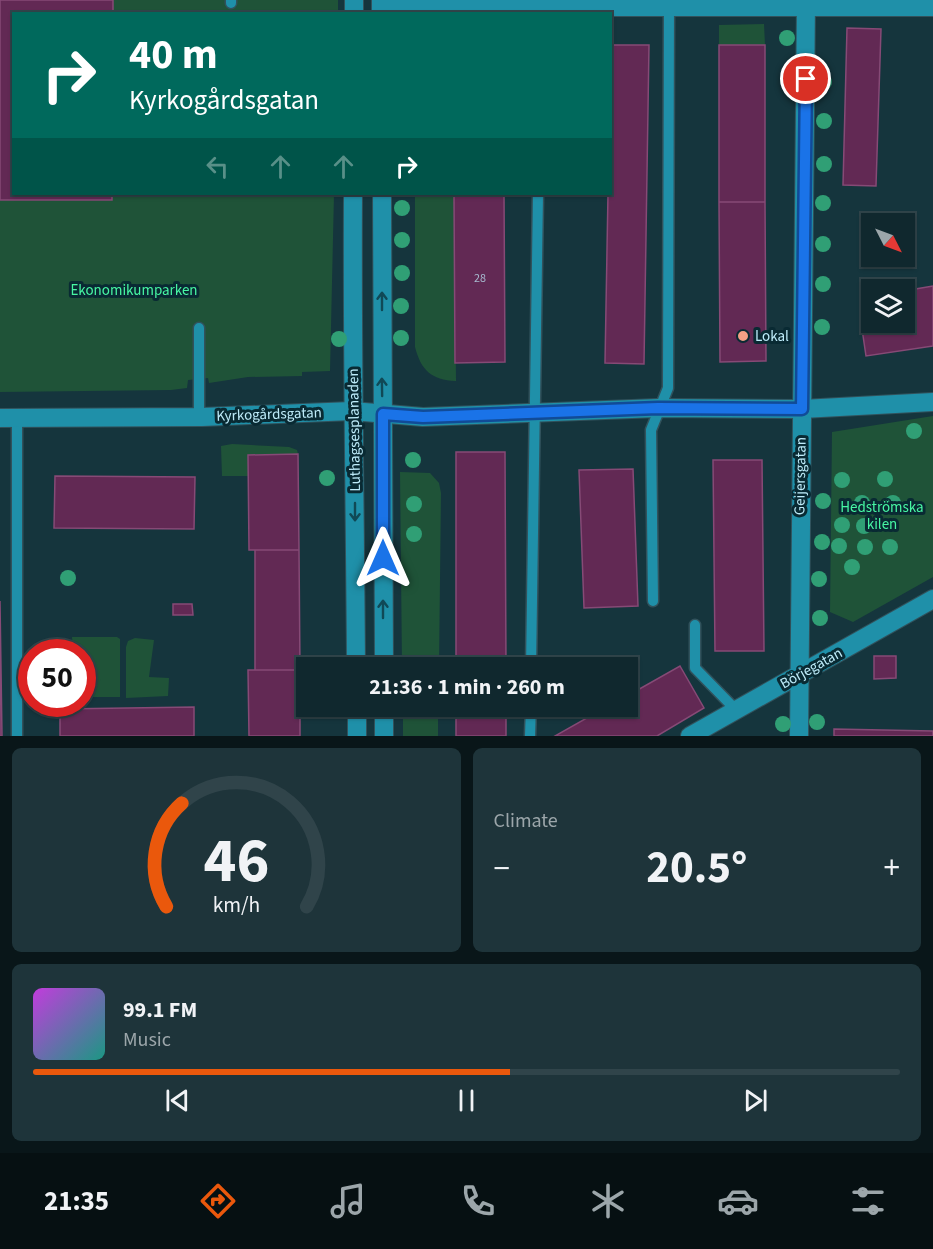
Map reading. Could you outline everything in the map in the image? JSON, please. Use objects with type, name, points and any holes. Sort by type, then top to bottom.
[{"type":"street","points":[[381,7],[515,4],[541,11],[669,4],[806,4],[933,8]]},
{"type":"street","name":"Geijersgatan","points":[[799,736],[806,4]]},
{"type":"street","name":"Luthagsesplanaden","points":[[353,195],[352,411],[355,469],[356,657]]},
{"type":"street","name":"Luthagsesplanaden","points":[[382,195],[384,657]]},
{"type":"street","name":"Kyrkogårdsgatan","points":[[9,418],[199,417],[352,411],[423,417],[658,408],[802,409],[933,402]]},
{"type":"street","name":"Börjegatan","points":[[690,736],[933,599]]},
{"type":"street","points":[[357,717],[357,736]]},
{"type":"street","points":[[384,717],[384,736]]},
{"type":"lane","points":[[653,601],[651,430],[668,388],[669,4]]},
{"type":"lane","points":[[531,657],[538,195]]},
{"type":"lane","points":[[199,417],[200,328]]},
{"type":"lane","points":[[9,418],[17,736]]},
{"type":"lane","points":[[695,626],[695,668],[735,710]]},
{"type":"lane","points":[[530,736],[531,717]]},
{"type":"green space","name":"Ekonomikumparken","points":[[0,0],[338,0],[338,12],[12,12],[12,195],[334,195],[330,371],[302,372],[302,376],[248,377],[209,383],[208,378],[188,380],[187,388],[171,390],[0,392]]},
{"type":"green space","points":[[764,24],[765,45],[719,45],[719,25]]},
{"type":"green space","points":[[415,195],[454,195],[456,381],[440,378],[428,372],[420,362],[415,347]]},
{"type":"green space","name":"Hedströmska kilen","points":[[933,416],[933,577],[853,622],[830,612],[832,432]]},
{"type":"green space","points":[[232,444],[289,447],[297,450],[298,454],[248,455],[248,476],[222,476],[221,446]]},
{"type":"green space","points":[[400,472],[430,473],[439,483],[441,493],[439,657],[402,657]]},
{"type":"green space","points":[[72,637],[117,637],[120,639],[120,697],[96,697],[96,639],[72,639]]},
{"type":"green space","points":[[135,638],[154,640],[149,677],[169,678],[168,696],[126,698],[126,647],[128,641]]},
{"type":"green space","points":[[403,717],[438,717],[438,736],[403,736]]},
{"type":"building","points":[[0,0],[113,0],[113,12],[12,12],[12,195],[112,195],[112,200],[0,200]]},
{"type":"building","points":[[847,28],[881,29],[876,186],[843,185]]},
{"type":"building","points":[[612,45],[649,45],[644,364],[605,363],[608,195],[612,195]]},
{"type":"building","points":[[719,45],[765,45],[765,202],[719,202]]},
{"type":"building","points":[[454,195],[504,195],[505,362],[455,363]]},
{"type":"building","points":[[719,202],[765,202],[766,361],[720,362]]},
{"type":"building","points":[[933,286],[933,346],[866,356],[863,333],[915,333],[915,289]]},
{"type":"building","points":[[456,452],[505,452],[506,657],[456,657]]},
{"type":"building","points":[[298,454],[299,550],[249,550],[248,455]]},
{"type":"building","points":[[713,460],[762,460],[764,651],[715,651]]},
{"type":"building","points":[[633,469],[638,606],[584,608],[579,470]]},
{"type":"building","points":[[55,476],[195,477],[194,529],[54,528]]},
{"type":"building","points":[[255,550],[299,550],[300,657],[296,657],[296,670],[255,670]]},
{"type":"building","points":[[0,601],[2,736],[0,736]]},
{"type":"building","points":[[173,604],[192,604],[193,615],[173,615]]},
{"type":"building","points":[[874,656],[896,656],[896,678],[874,679]]},
{"type":"building","points":[[680,666],[704,708],[657,736],[555,736],[589,717],[638,717],[638,690]]},
{"type":"building","points":[[248,670],[296,670],[296,717],[300,717],[300,736],[249,736]]},
{"type":"building","points":[[194,707],[194,736],[60,736],[60,717],[96,717],[96,708]]},
{"type":"building","points":[[456,717],[506,717],[506,736],[456,736]]},
{"type":"building","points":[[834,729],[933,731],[933,736],[834,736]]},
{"type":"place","name":"Lokal","points":[[743,336]]},
{"type":"route","points":[[383,558],[383,414],[423,417],[658,408],[723,411],[802,409],[806,79]]}]
